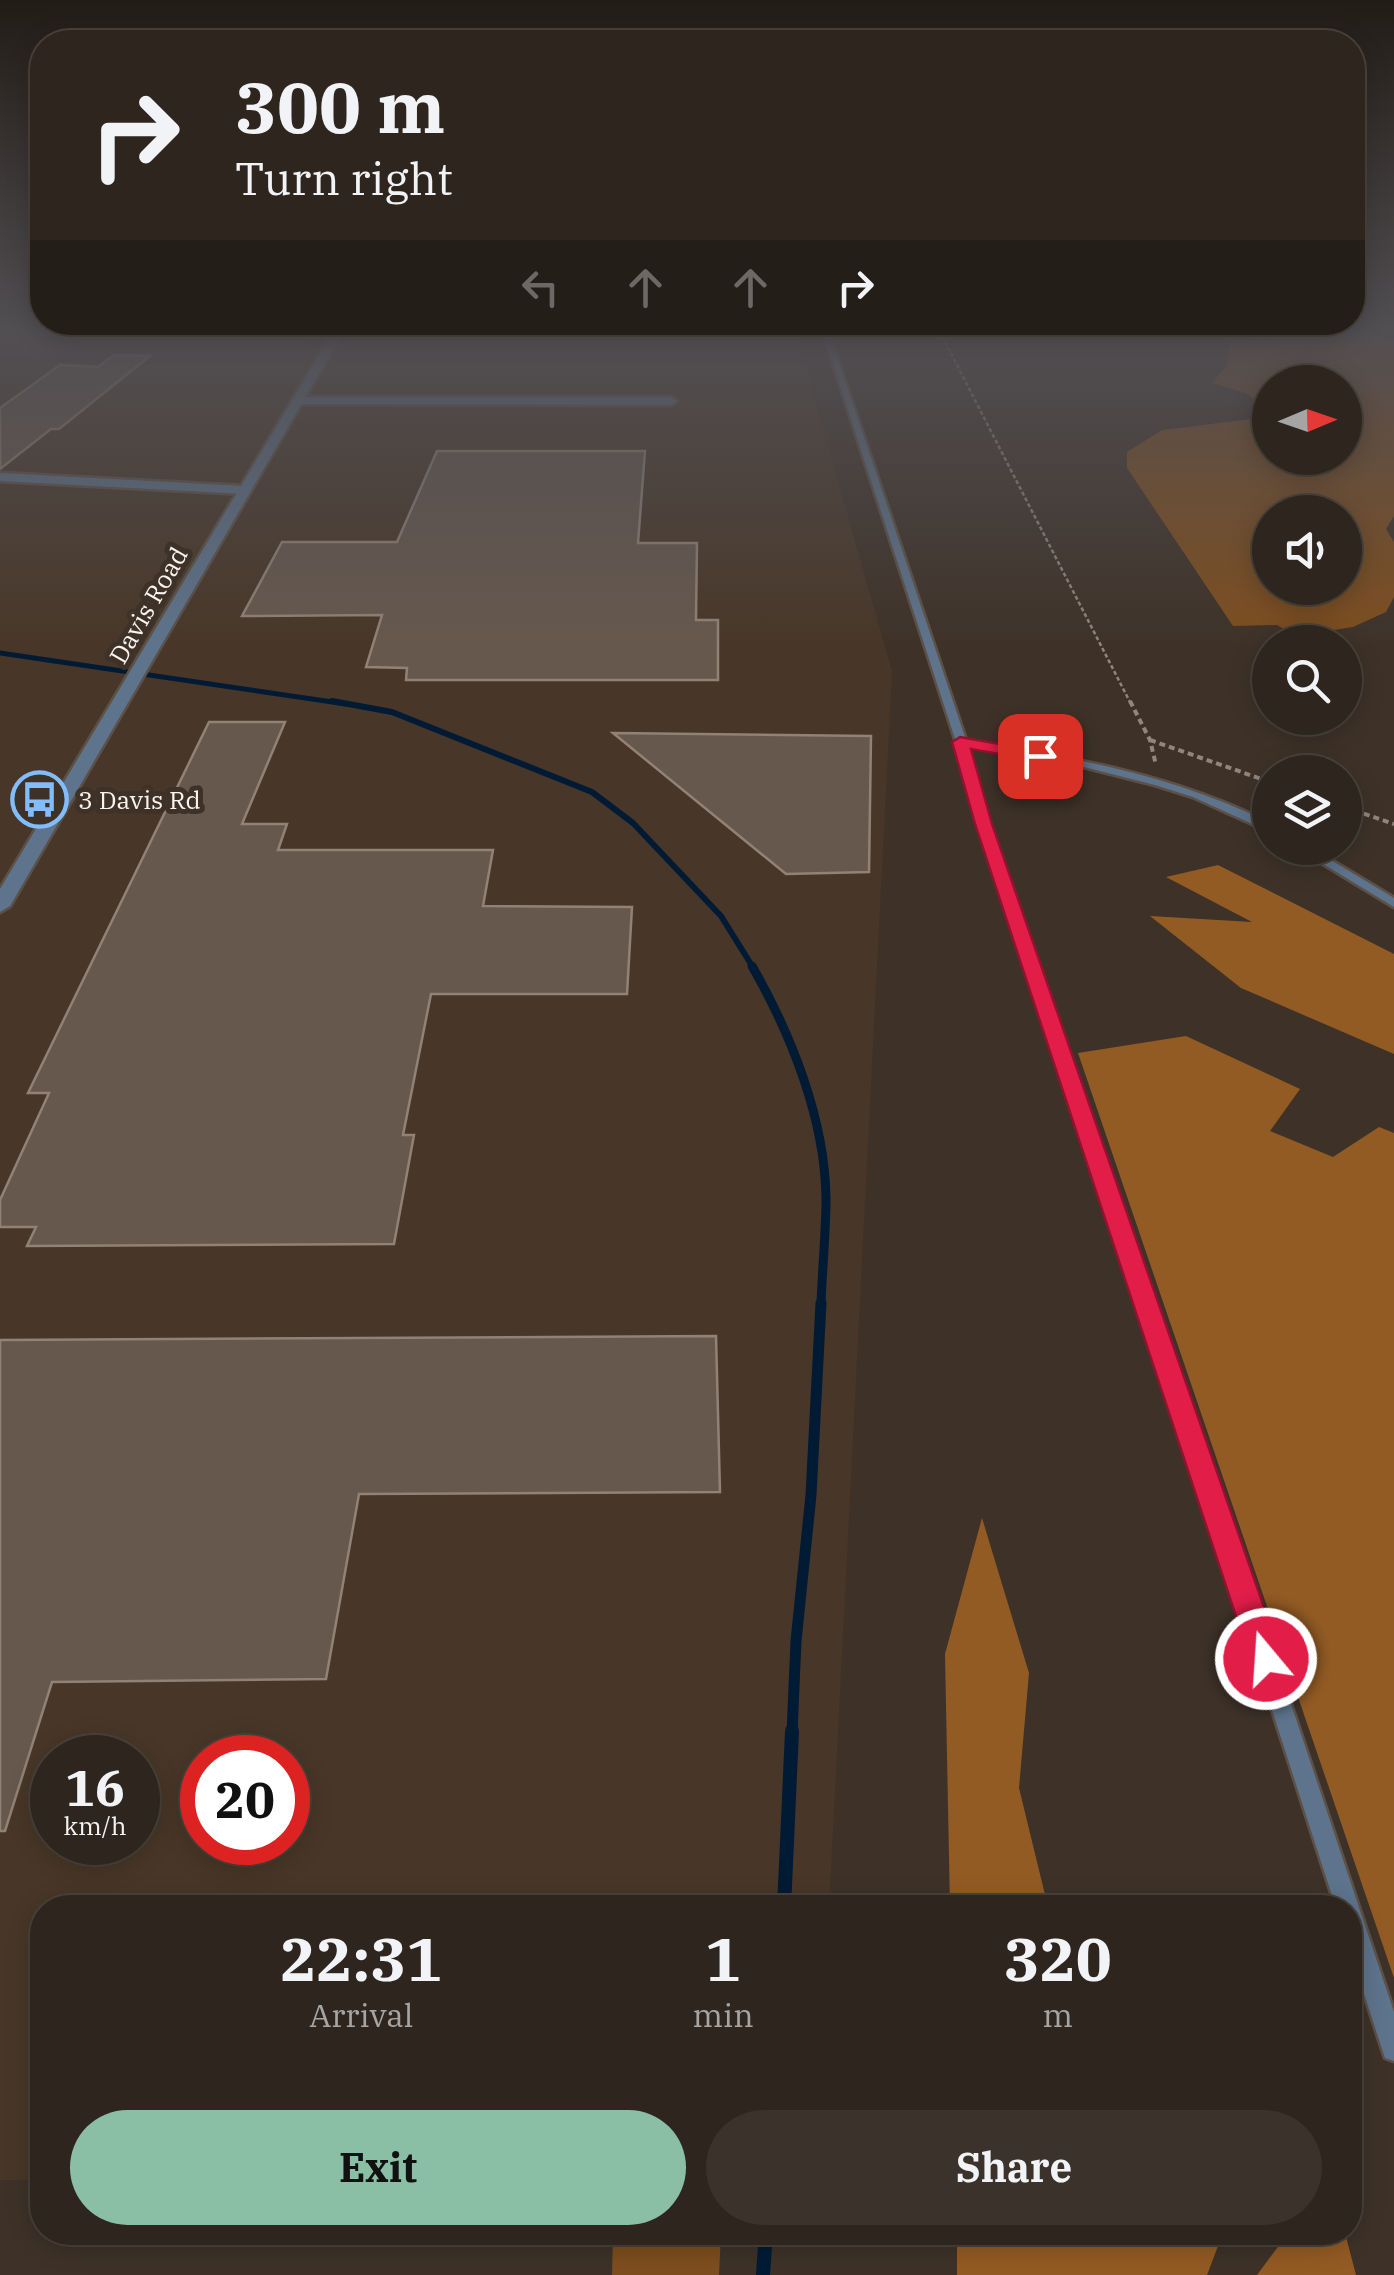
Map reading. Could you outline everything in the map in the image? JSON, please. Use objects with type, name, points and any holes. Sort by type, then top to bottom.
[{"type":"street","name":"Davis Road","points":[[0,906],[276,436]]},
{"type":"street","points":[[0,477],[244,490]]},
{"type":"lane","points":[[861,436],[984,824],[1344,1895]]},
{"type":"lane","points":[[960,742],[1160,783],[1235,808],[1252,818]]},
{"type":"lane","points":[[1331,865],[1394,903]]},
{"type":"lane","points":[[1362,1952],[1394,2049]]},
{"type":"path","points":[[994,436],[1150,740],[1160,783]]},
{"type":"path","points":[[1150,740],[1252,776]]},
{"type":"path","points":[[1362,813],[1394,824]]},
{"type":"shaded area","points":[[0,436],[825,436],[892,671],[830,1895],[30,1895],[30,2180],[0,2180]]},
{"type":"shaded area","points":[[1152,436],[1252,436],[1252,475],[1362,475],[1362,436],[1394,436],[1394,516],[1386,529],[1394,542],[1394,597],[1386,612],[1357,625],[1233,626],[1127,468],[1127,452]]},
{"type":"shaded area","points":[[1218,865],[1394,954],[1394,1054],[1241,988],[1150,916],[1252,922],[1166,877]]},
{"type":"shaded area","points":[[1186,1036],[1300,1089],[1270,1131],[1333,1157],[1379,1127],[1394,1133],[1394,1978],[1078,1053]]},
{"type":"shaded area","points":[[982,1518],[1029,1673],[1019,1788],[1045,1895],[950,1895],[945,1654]]},
{"type":"shaded area","points":[[613,2245],[720,2245],[719,2275],[612,2275]]},
{"type":"shaded area","points":[[957,2245],[1218,2245],[1207,2275],[957,2275]]},
{"type":"shaded area","points":[[1279,2245],[1348,2245],[1356,2275],[1257,2275]]},
{"type":"building","points":[[0,436],[42,436],[0,469]]},
{"type":"building","points":[[437,451],[645,451],[638,543],[697,543],[696,620],[718,620],[718,680],[406,680],[407,668],[366,667],[382,615],[242,616],[282,542],[397,542]]},
{"type":"building","points":[[209,722],[285,722],[242,824],[287,824],[278,850],[493,850],[483,906],[632,907],[627,994],[431,994],[403,1135],[414,1135],[394,1244],[27,1246],[36,1227],[0,1227],[0,1200],[49,1093],[28,1093]]},
{"type":"building","points":[[613,733],[871,736],[869,872],[786,874]]},
{"type":"building","points":[[716,1336],[720,1492],[359,1494],[326,1679],[52,1682],[35,1735],[30,1735],[30,1752],[5,1831],[0,1831],[0,1340]]},
{"type":"waterway","points":[[0,653],[346,704]]},
{"type":"waterway","points":[[332,701],[392,712],[592,792],[633,823],[721,916],[754,969]]},
{"type":"waterway","points":[[752,966],[792,1048],[819,1138],[826,1198],[821,1305]]},
{"type":"waterway","points":[[792,1733],[821,1303]]},
{"type":"waterway","points":[[785,1895],[792,1731]]},
{"type":"waterway","points":[[763,2275],[765,2245]]},
{"type":"place","name":"3 Davis Rd","points":[[39,799]]},
{"type":"route","points":[[1040,756],[960,742],[984,824],[1266,1659]]}]
